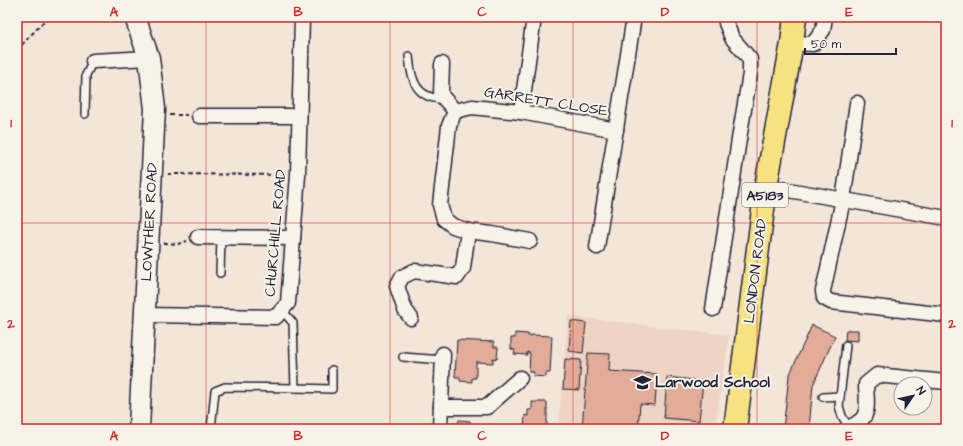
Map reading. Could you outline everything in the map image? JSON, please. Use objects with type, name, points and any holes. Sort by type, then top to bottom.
[{"type":"main road","name":"LONDON ROAD","points":[[735,429],[766,186],[792,43],[795,17]]},
{"type":"street","name":"LOWTHER ROAD","points":[[135,17],[149,58],[155,109],[139,429]]},
{"type":"street","name":"CHURCHILL ROAD","points":[[144,315],[276,317],[288,303],[298,175],[302,17]]},
{"type":"street","points":[[521,112],[534,17]]},
{"type":"street","points":[[597,247],[634,17]]},
{"type":"street","points":[[713,308],[750,74],[750,59],[732,38],[726,23],[727,17]]},
{"type":"street","points":[[792,43],[813,44],[823,30],[825,17]]},
{"type":"street","points":[[93,61],[149,58]]},
{"type":"street","points":[[442,64],[440,95],[455,111],[449,126],[440,205],[444,219],[453,226],[468,231],[530,241]]},
{"type":"street","points":[[857,103],[843,200],[823,291],[824,298],[832,302],[946,315]]},
{"type":"street","name":"GARRETT CLOSE","points":[[455,111],[472,107],[521,112],[616,130]]},
{"type":"street","points":[[199,116],[299,116]]},
{"type":"street","points":[[766,186],[946,218]]},
{"type":"street","points":[[412,318],[405,310],[397,286],[402,277],[414,271],[457,277],[463,268],[468,231]]},
{"type":"street","points":[[198,237],[294,238]]},
{"type":"street","points":[[440,429],[443,357]]},
{"type":"street","points":[[848,428],[862,420],[865,416],[867,411],[866,384],[876,375],[946,382]]},
{"type":"street","points":[[441,406],[487,407],[520,378]]},
{"type":"lane","points":[[409,56],[410,70],[416,87],[425,95],[436,99],[444,99]]},
{"type":"lane","points":[[85,114],[86,75],[93,61]]},
{"type":"lane","points":[[220,273],[221,237]]},
{"type":"lane","points":[[282,310],[293,324],[295,388]]},
{"type":"lane","points":[[846,345],[840,396],[840,411],[848,428]]},
{"type":"lane","points":[[404,357],[443,357]]},
{"type":"lane","points":[[211,429],[215,391],[225,387],[332,389],[332,370]]},
{"type":"lane","points":[[823,397],[840,396]]},
{"type":"path","points":[[17,50],[44,18],[56,17]]},
{"type":"path","points":[[166,114],[199,116]]},
{"type":"path","points":[[168,174],[298,175]]},
{"type":"path","points":[[164,243],[178,244],[198,237]]},
{"type":"shaded area","name":"Larwood School","points":[[568,316],[729,335],[715,429],[558,429]]},
{"type":"building","points":[[571,321],[586,323],[583,353],[569,351]]},
{"type":"building","points":[[812,325],[835,336],[813,385],[809,429],[783,429],[789,376]]},
{"type":"building","points":[[846,330],[858,330],[858,341],[845,340]]},
{"type":"building","points":[[515,333],[528,334],[528,336],[552,336],[550,373],[546,373],[546,377],[533,376],[534,372],[529,372],[530,353],[527,352],[527,355],[514,354],[515,350],[511,349],[511,338],[515,338]]},
{"type":"building","points":[[457,340],[494,342],[494,347],[498,347],[497,359],[493,358],[493,363],[476,362],[476,378],[472,378],[472,382],[460,381],[460,377],[455,377]]},
{"type":"building","points":[[588,353],[610,354],[609,371],[657,374],[655,405],[640,404],[638,429],[582,429]]},
{"type":"building","points":[[565,359],[581,360],[579,390],[563,389]]},
{"type":"building","points":[[667,377],[703,381],[699,421],[664,418]]},
{"type":"building","points":[[532,402],[547,402],[547,429],[524,429],[525,415],[528,416],[528,410],[532,410]]},
{"type":"building","points":[[459,420],[470,421],[470,424],[474,424],[474,429],[453,429],[453,423],[458,424]]},
{"type":"place","name":"Larwood School","points":[[642,382]]}]
